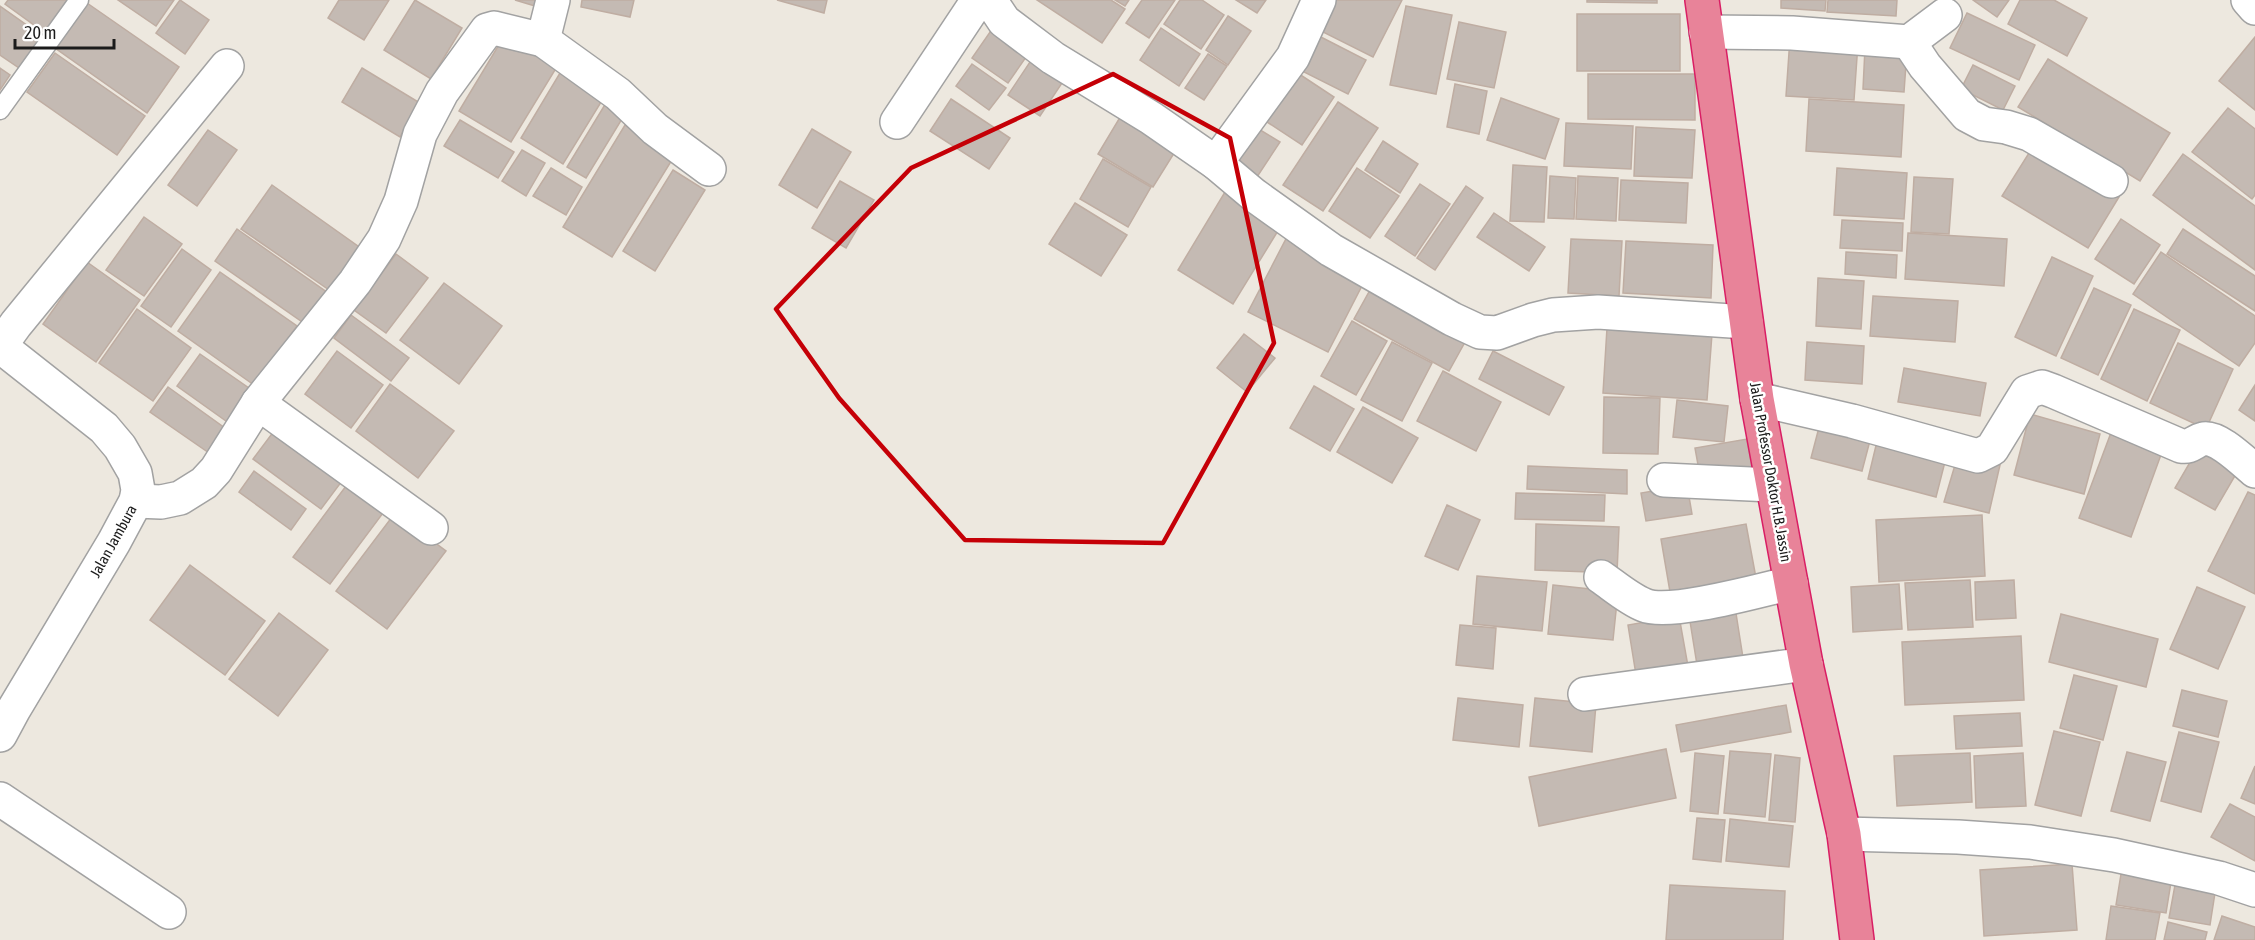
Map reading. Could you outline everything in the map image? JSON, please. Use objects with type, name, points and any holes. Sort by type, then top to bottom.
[{"type":"highway","name":"Jalan Professor Doktor H.B. Jassin","points":[[1704,16],[1757,399],[1806,664],[1844,834],[1857,940]]},
{"type":"street","points":[[543,40],[553,0]]},
{"type":"street","points":[[897,122],[978,0]]},
{"type":"street","points":[[990,0],[1004,21],[1053,58],[1151,118],[1216,163],[1254,195],[1331,250],[1452,319],[1480,332],[1497,333],[1553,315],[1598,312],[1746,322]]},
{"type":"street","points":[[1216,163],[1293,57],[1318,0]]},
{"type":"street","points":[[2248,0],[2255,8]]},
{"type":"street","points":[[1704,16],[1792,33],[1909,42],[1945,15]]},
{"type":"street","points":[[136,501],[161,502],[180,498],[204,483],[216,470],[258,403],[355,282],[384,238],[401,201],[420,134],[442,92],[487,30],[494,28],[543,40],[618,94],[655,129],[709,169]]},
{"type":"street","points":[[1909,42],[1925,66],[1967,115],[1984,124],[2006,126],[2029,134],[2111,181]]},
{"type":"street","points":[[0,346],[227,66]]},
{"type":"street","name":"Jalan Jambura","points":[[0,346],[104,428],[120,447],[135,473],[138,490],[136,501],[114,542],[0,735]]},
{"type":"street","points":[[1757,399],[1852,421],[1978,456],[1992,449],[2027,392],[2042,387],[2073,397],[2181,446],[2189,446],[2200,440],[2211,439],[2255,471]]},
{"type":"street","points":[[258,403],[431,528]]},
{"type":"street","points":[[1664,480],[1772,485]]},
{"type":"street","points":[[1601,577],[1644,605],[1657,609],[1680,608],[1791,583]]},
{"type":"street","points":[[1585,694],[1806,664]]},
{"type":"street","points":[[0,799],[169,912]]},
{"type":"street","points":[[1844,834],[1958,837],[2030,842],[2114,855],[2219,878],[2255,890]]},
{"type":"lane","points":[[0,110],[79,0]]},
{"type":"highlighted area","points":[[1113,74],[1230,138],[1274,343],[1163,543],[965,540],[839,398],[776,309],[911,168]]},
{"type":"building","points":[[8,0],[69,0],[45,33],[5,4]]},
{"type":"building","points":[[118,0],[174,0],[156,26]]},
{"type":"building","points":[[180,0],[209,20],[185,54],[156,33]]},
{"type":"building","points":[[339,0],[389,0],[364,40],[328,18]]},
{"type":"building","points":[[415,0],[462,28],[431,79],[384,50]]},
{"type":"building","points":[[515,0],[547,0],[545,9]]},
{"type":"building","points":[[582,0],[634,0],[630,17],[581,7]]},
{"type":"building","points":[[777,0],[827,0],[824,13]]},
{"type":"building","points":[[1037,0],[1111,0],[1125,9],[1102,43]]},
{"type":"building","points":[[1115,0],[1129,0],[1125,6]]},
{"type":"building","points":[[1142,0],[1175,0],[1149,38],[1126,23]]},
{"type":"building","points":[[1180,0],[1202,0],[1224,15],[1201,49],[1164,24]]},
{"type":"building","points":[[1236,0],[1266,0],[1257,13]]},
{"type":"building","points":[[1329,0],[1402,0],[1373,57],[1315,28]]},
{"type":"building","points":[[1587,0],[1657,0],[1657,3],[1587,2]]},
{"type":"building","points":[[1781,0],[1826,0],[1825,11],[1781,8]]},
{"type":"building","points":[[1828,0],[1897,0],[1896,16],[1827,12]]},
{"type":"building","points":[[1973,0],[2009,0],[1997,17]]},
{"type":"building","points":[[2020,0],[2054,0],[2087,18],[2067,56],[2008,24]]},
{"type":"building","points":[[87,3],[179,67],[147,113],[55,48]]},
{"type":"building","points":[[0,6],[45,38],[22,70],[0,55]]},
{"type":"building","points":[[1406,6],[1452,15],[1436,94],[1390,85]]},
{"type":"building","points":[[1967,13],[2035,45],[2019,80],[1950,48]]},
{"type":"building","points":[[1577,14],[1680,14],[1680,71],[1577,71]]},
{"type":"building","points":[[1228,16],[1251,31],[1228,65],[1206,50]]},
{"type":"building","points":[[997,22],[1033,47],[1008,83],[972,58]]},
{"type":"building","points":[[1459,22],[1506,32],[1494,88],[1447,79]]},
{"type":"building","points":[[1161,28],[1200,54],[1179,86],[1140,60]]},
{"type":"building","points":[[506,33],[558,65],[511,142],[459,111]]},
{"type":"building","points":[[1315,34],[1366,60],[1348,94],[1298,69]]},
{"type":"building","points":[[2255,37],[2255,110],[2219,81]]},
{"type":"building","points":[[1790,38],[1858,43],[1854,100],[1786,96]]},
{"type":"building","points":[[1865,48],[1907,50],[1904,92],[1863,89]]},
{"type":"building","points":[[55,53],[145,116],[117,155],[27,92]]},
{"type":"building","points":[[1208,54],[1227,66],[1204,100],[1185,88]]},
{"type":"building","points":[[1034,56],[1066,77],[1040,116],[1008,95]]},
{"type":"building","points":[[2048,59],[2170,133],[2140,181],[2018,107]]},
{"type":"building","points":[[972,64],[1006,88],[989,110],[956,86]]},
{"type":"building","points":[[1973,65],[2015,86],[2003,110],[1961,89]]},
{"type":"building","points":[[0,68],[10,75],[0,90]]},
{"type":"building","points":[[362,68],[420,103],[400,137],[342,102]]},
{"type":"building","points":[[563,68],[606,94],[563,164],[521,138]]},
{"type":"building","points":[[1290,68],[1334,97],[1302,145],[1258,116]]},
{"type":"building","points":[[1588,74],[1695,74],[1695,120],[1588,119]]},
{"type":"building","points":[[1455,84],[1487,91],[1479,134],[1447,127]]},
{"type":"building","points":[[609,98],[628,109],[586,178],[567,167]]},
{"type":"building","points":[[1501,98],[1559,119],[1545,159],[1487,140]]},
{"type":"building","points":[[951,99],[1010,138],[989,169],[930,131]]},
{"type":"building","points":[[1809,99],[1904,105],[1901,157],[1806,151]]},
{"type":"building","points":[[1338,102],[1378,128],[1323,211],[1283,185]]},
{"type":"building","points":[[2228,108],[2255,129],[2255,195],[2252,199],[2192,152]]},
{"type":"building","points":[[1125,109],[1181,142],[1153,187],[1098,154]]},
{"type":"building","points":[[460,120],[514,152],[498,178],[444,146]]},
{"type":"building","points":[[1566,123],[1633,126],[1631,169],[1564,166]]},
{"type":"building","points":[[625,125],[675,155],[612,257],[563,227]]},
{"type":"building","points":[[1252,125],[1280,142],[1255,180],[1227,162]]},
{"type":"building","points":[[1636,127],[1695,130],[1692,178],[1634,176]]},
{"type":"building","points":[[812,129],[851,152],[817,208],[779,185]]},
{"type":"building","points":[[208,130],[237,150],[197,206],[168,185]]},
{"type":"building","points":[[1383,141],[1418,164],[1400,193],[1365,170]]},
{"type":"building","points":[[2034,145],[2119,197],[2088,248],[2002,196]]},
{"type":"building","points":[[522,150],[545,163],[526,196],[502,181]]},
{"type":"building","points":[[2183,154],[2255,206],[2255,270],[2153,195]]},
{"type":"building","points":[[1103,159],[1151,187],[1128,227],[1080,199]]},
{"type":"building","points":[[1513,165],[1547,167],[1544,222],[1510,221]]},
{"type":"building","points":[[551,168],[582,187],[566,215],[533,196]]},
{"type":"building","points":[[1357,168],[1399,196],[1370,238],[1329,211]]},
{"type":"building","points":[[1837,168],[1907,173],[1904,219],[1834,215]]},
{"type":"building","points":[[673,170],[705,190],[655,271],[623,251]]},
{"type":"building","points":[[1550,176],[1576,178],[1574,219],[1548,218]]},
{"type":"building","points":[[1578,176],[1618,178],[1616,221],[1576,219]]},
{"type":"building","points":[[1914,177],[1953,179],[1949,234],[1911,232]]},
{"type":"building","points":[[1621,180],[1688,183],[1686,223],[1619,220]]},
{"type":"building","points":[[840,181],[874,200],[846,248],[812,228]]},
{"type":"building","points":[[1420,184],[1450,204],[1415,256],[1385,236]]},
{"type":"building","points":[[272,185],[362,249],[332,292],[241,229]]},
{"type":"building","points":[[1466,186],[1483,198],[1435,270],[1417,258]]},
{"type":"building","points":[[1228,187],[1284,221],[1233,304],[1178,270]]},
{"type":"building","points":[[1075,203],[1127,235],[1101,276],[1049,244]]},
{"type":"building","points":[[1494,213],[1545,247],[1529,271],[1477,237]]},
{"type":"building","points":[[144,217],[182,244],[144,296],[106,270]]},
{"type":"building","points":[[2121,219],[2160,245],[2134,284],[2095,259]]},
{"type":"building","points":[[1842,220],[1903,223],[1902,251],[1840,248]]},
{"type":"building","points":[[237,229],[331,295],[308,326],[215,261]]},
{"type":"building","points":[[2183,229],[2255,276],[2255,311],[2167,254]]},
{"type":"building","points":[[1289,233],[1368,274],[1328,352],[1248,312]]},
{"type":"building","points":[[1908,233],[2007,239],[2004,286],[1905,279]]},
{"type":"building","points":[[1571,239],[1622,241],[1619,296],[1568,293]]},
{"type":"building","points":[[1626,241],[1713,245],[1711,298],[1623,293]]},
{"type":"building","points":[[182,249],[211,270],[171,327],[141,306]]},
{"type":"building","points":[[1846,252],[1897,255],[1896,278],[1845,274]]},
{"type":"building","points":[[2161,252],[2255,316],[2255,343],[2239,366],[2133,294]]},
{"type":"building","points":[[396,254],[428,278],[386,333],[354,310]]},
{"type":"building","points":[[2052,257],[2093,276],[2056,356],[2015,337]]},
{"type":"building","points":[[87,262],[140,300],[96,362],[43,324]]},
{"type":"building","points":[[220,272],[297,326],[254,385],[178,331]]},
{"type":"building","points":[[1818,278],[1864,281],[1861,329],[1816,326]]},
{"type":"building","points":[[1375,281],[1470,333],[1449,371],[1354,319]]},
{"type":"building","points":[[444,283],[502,326],[459,384],[400,340]]},
{"type":"building","points":[[2094,288],[2131,305],[2098,375],[2061,358]]},
{"type":"building","points":[[1873,296],[1958,301],[1955,342],[1870,336]]},
{"type":"building","points":[[137,309],[191,348],[153,401],[99,363]]},
{"type":"building","points":[[2134,309],[2180,330],[2147,401],[2101,379]]},
{"type":"building","points":[[351,315],[409,358],[391,381],[334,338]]},
{"type":"building","points":[[1352,321],[1387,341],[1356,395],[1321,376]]},
{"type":"building","points":[[1607,328],[1712,334],[1707,400],[1603,393]]},
{"type":"building","points":[[1244,334],[1275,358],[1247,392],[1217,368]]},
{"type":"building","points":[[1392,342],[1432,363],[1402,421],[1361,400]]},
{"type":"building","points":[[1807,342],[1864,346],[1862,384],[1805,380]]},
{"type":"building","points":[[2178,343],[2233,369],[2206,429],[2150,403]]},
{"type":"building","points":[[337,351],[383,385],[351,428],[305,394]]},
{"type":"building","points":[[1493,351],[1564,387],[1549,415],[1479,379]]},
{"type":"building","points":[[200,354],[256,393],[233,426],[177,386]]},
{"type":"building","points":[[1904,368],[1986,383],[1980,416],[1898,402]]},
{"type":"building","points":[[1443,371],[1501,402],[1476,451],[1417,421]]},
{"type":"building","points":[[390,384],[454,431],[418,478],[356,431]]},
{"type":"building","points":[[2255,385],[2255,421],[2239,410]]},
{"type":"building","points":[[1314,386],[1354,409],[1330,451],[1290,428]]},
{"type":"building","points":[[168,387],[229,431],[212,455],[150,412]]},
{"type":"building","points":[[1604,397],[1660,398],[1658,454],[1603,453]]},
{"type":"building","points":[[1677,400],[1728,406],[1724,442],[1673,437]]},
{"type":"building","points":[[1363,407],[1418,438],[1392,483],[1337,452]]},
{"type":"building","points":[[2030,414],[2100,434],[2084,494],[2014,475]]},
{"type":"building","points":[[1822,416],[1873,429],[1862,471],[1811,458]]},
{"type":"building","points":[[2115,422],[2166,441],[2131,537],[2079,518]]},
{"type":"building","points":[[280,423],[348,473],[321,509],[253,459]]},
{"type":"building","points":[[1879,433],[1948,450],[1936,497],[1868,479]]},
{"type":"building","points":[[1747,439],[1752,467],[1700,476],[1695,448]]},
{"type":"building","points":[[2203,440],[2243,462],[2215,510],[2175,488]]},
{"type":"building","points":[[1958,455],[2000,465],[1989,513],[1944,502]]},
{"type":"building","points":[[1528,466],[1627,470],[1627,494],[1527,489]]},
{"type":"building","points":[[254,471],[306,509],[291,530],[239,492]]},
{"type":"building","points":[[349,482],[386,509],[330,584],[293,557]]},
{"type":"building","points":[[1687,485],[1692,514],[1646,521],[1641,493]]},
{"type":"building","points":[[2248,492],[2255,495],[2255,594],[2208,571]]},
{"type":"building","points":[[1516,493],[1605,495],[1604,521],[1515,519]]},
{"type":"building","points":[[1447,505],[1480,520],[1458,570],[1425,556]]},
{"type":"building","points":[[395,513],[446,551],[387,629],[336,591]]},
{"type":"building","points":[[1982,515],[1985,576],[1879,582],[1876,520]]},
{"type":"building","points":[[1536,524],[1619,527],[1617,573],[1535,570]]},
{"type":"building","points":[[1746,524],[1756,578],[1670,592],[1661,539]]},
{"type":"building","points":[[190,565],[265,621],[225,675],[150,620]]},
{"type":"building","points":[[1477,576],[1547,582],[1542,631],[1473,624]]},
{"type":"building","points":[[1970,580],[1973,627],[1908,630],[1905,583]]},
{"type":"building","points":[[2014,580],[2016,618],[1976,620],[1975,582]]},
{"type":"building","points":[[1899,584],[1902,629],[1853,632],[1851,587]]},
{"type":"building","points":[[1553,585],[1618,592],[1613,640],[1548,634]]},
{"type":"building","points":[[2197,587],[2245,607],[2218,669],[2170,649]]},
{"type":"building","points":[[1735,607],[1744,664],[1698,671],[1689,615]]},
{"type":"building","points":[[279,613],[328,650],[278,716],[229,679]]},
{"type":"building","points":[[2061,614],[2158,639],[2146,687],[2049,662]]},
{"type":"building","points":[[1679,616],[1689,672],[1637,681],[1628,625]]},
{"type":"building","points":[[1460,625],[1496,628],[1493,669],[1456,665]]},
{"type":"building","points":[[2021,636],[2024,700],[1905,705],[1902,642]]},
{"type":"building","points":[[2074,675],[2117,686],[2103,740],[2060,728]]},
{"type":"building","points":[[2182,690],[2227,701],[2218,737],[2173,726]]},
{"type":"building","points":[[1458,698],[1523,705],[1519,747],[1453,740]]},
{"type":"building","points":[[1535,698],[1596,704],[1592,752],[1530,746]]},
{"type":"building","points":[[1786,705],[1791,732],[1681,752],[1676,725]]},
{"type":"building","points":[[2020,713],[2022,746],[1956,749],[1954,716]]},
{"type":"building","points":[[2054,731],[2100,742],[2081,816],[2035,805]]},
{"type":"building","points":[[2179,732],[2219,742],[2201,812],[2161,801]]},
{"type":"building","points":[[1666,749],[1676,798],[1539,826],[1529,777]]},
{"type":"building","points":[[1730,751],[1771,754],[1765,817],[1724,813]]},
{"type":"building","points":[[2127,752],[2166,762],[2150,821],[2111,811]]},
{"type":"building","points":[[1695,753],[1724,756],[1718,814],[1690,811]]},
{"type":"building","points":[[1970,753],[1972,802],[1897,806],[1894,756]]},
{"type":"building","points":[[2023,753],[2026,806],[1976,808],[1974,756]]},
{"type":"building","points":[[1775,755],[1800,758],[1795,822],[1769,820]]},
{"type":"building","points":[[2255,766],[2255,804],[2241,798]]},
{"type":"building","points":[[2230,804],[2255,817],[2255,861],[2211,837]]},
{"type":"building","points":[[1697,818],[1725,820],[1721,862],[1693,859]]},
{"type":"building","points":[[1730,819],[1793,826],[1789,867],[1726,861]]},
{"type":"building","points":[[2072,864],[2077,930],[1984,936],[1980,870]]},
{"type":"building","points":[[2122,868],[2172,876],[2166,913],[2116,905]]},
{"type":"building","points":[[2177,874],[2217,880],[2210,925],[2169,918]]},
{"type":"building","points":[[1670,885],[1785,891],[1783,940],[1666,940]]},
{"type":"building","points":[[2111,906],[2160,913],[2155,940],[2106,940]]},
{"type":"building","points":[[2222,916],[2255,927],[2255,940],[2214,940]]},
{"type":"building","points":[[2168,922],[2207,932],[2205,940],[2164,940]]}]
